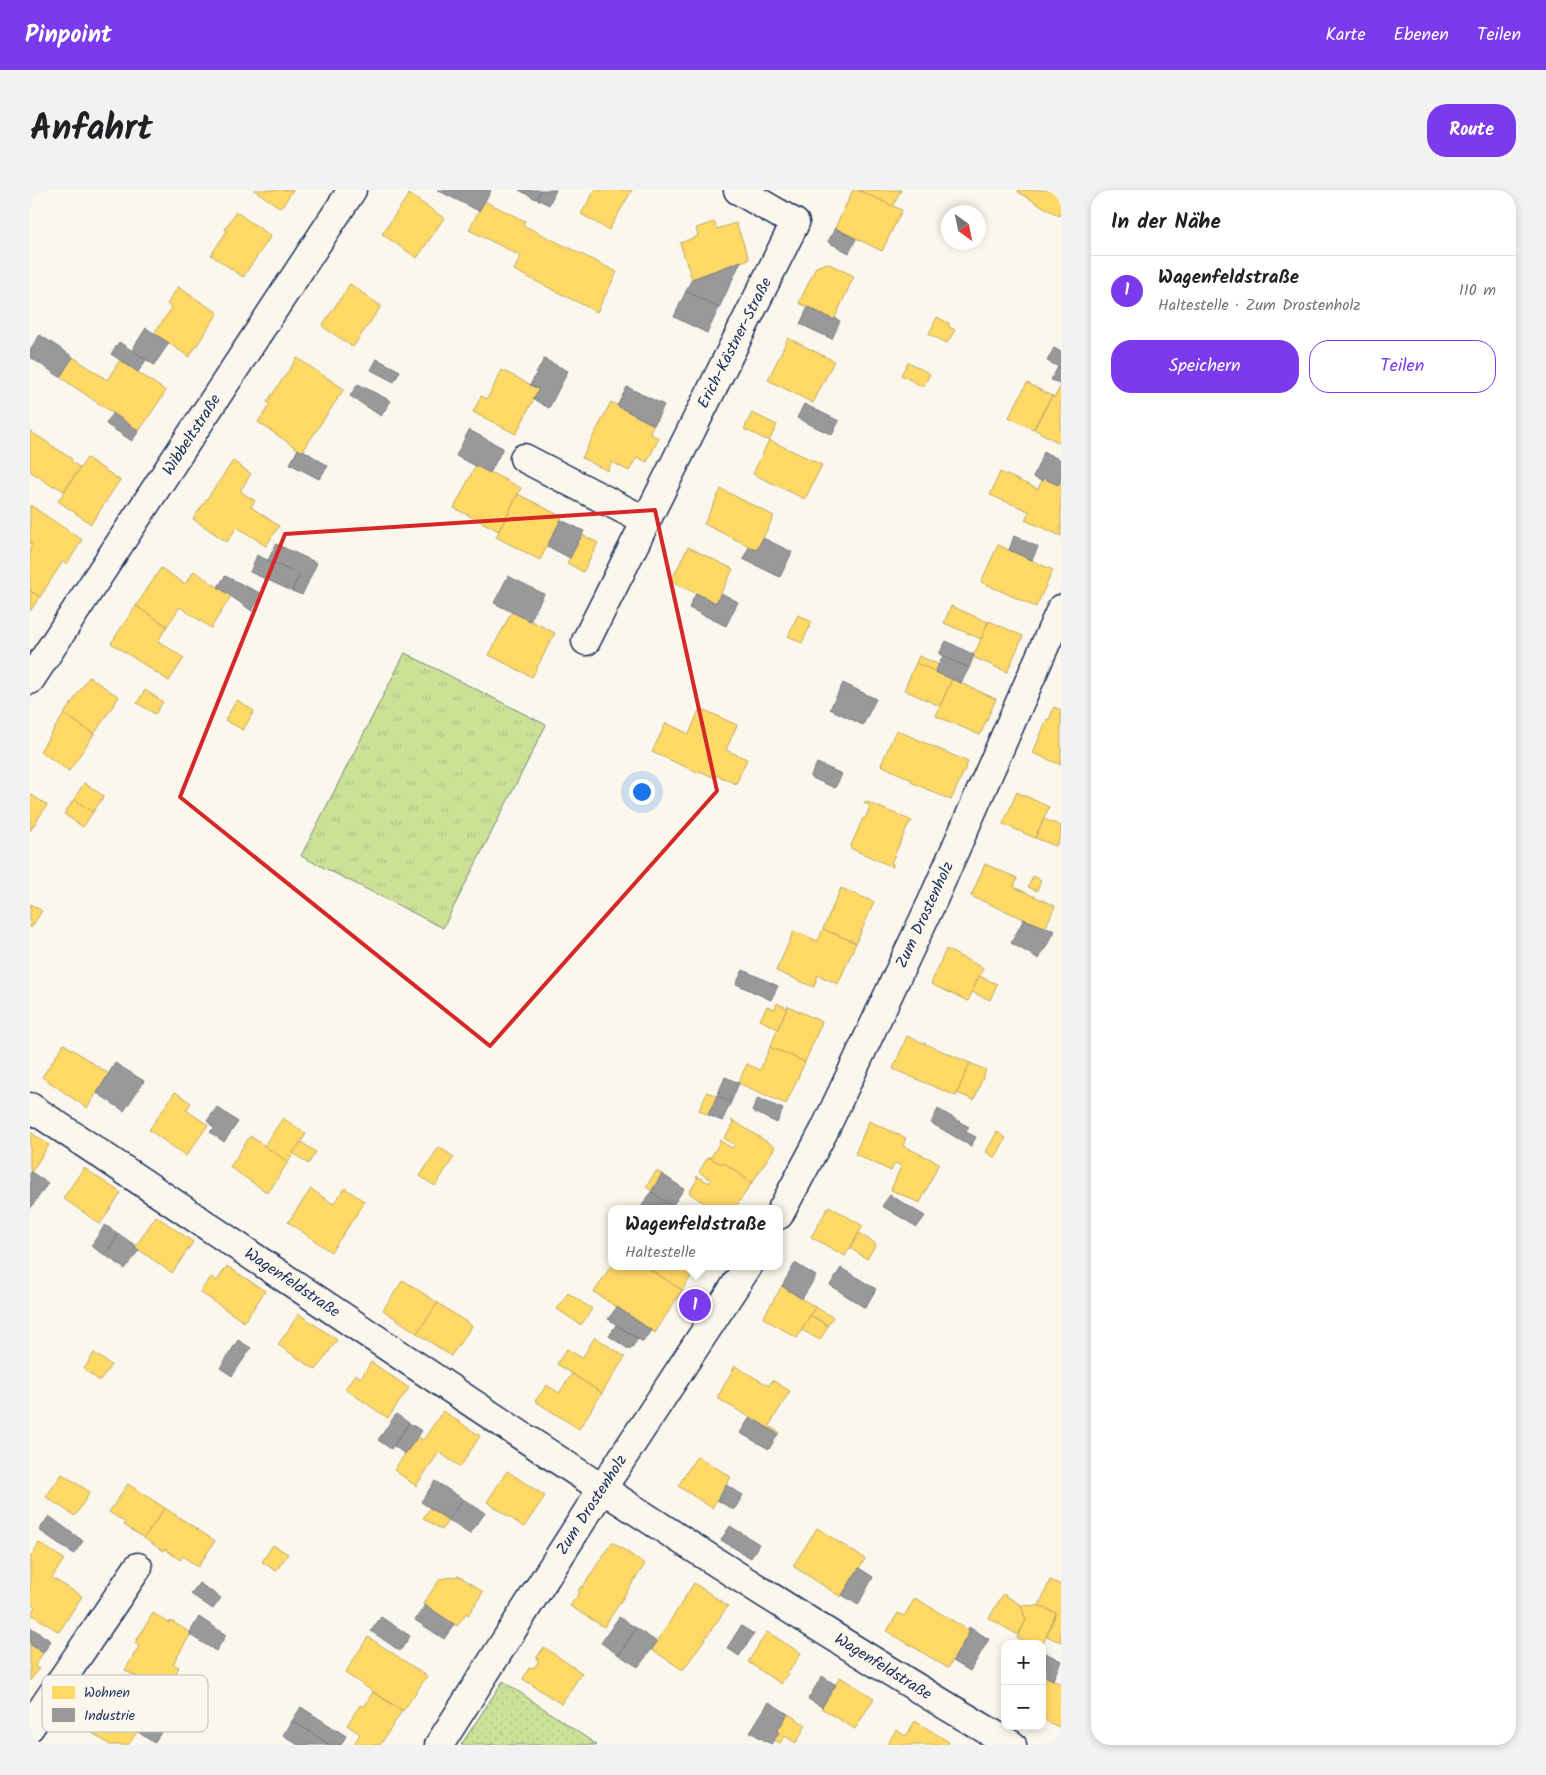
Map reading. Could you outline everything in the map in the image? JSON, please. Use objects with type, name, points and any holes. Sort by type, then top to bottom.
[{"type":"street","name":"Wibbeltstraße","points":[[30,680],[352,190]]},
{"type":"street","name":"Erich-Kästner-Straße","points":[[586,641],[795,223],[738,190]]},
{"type":"street","points":[[524,458],[646,521]]},
{"type":"street","name":"Zum Drostenholz","points":[[783,1207],[824,1130],[932,902],[1061,608]]},
{"type":"street","name":"Wagenfeldstraße","points":[[30,1107],[602,1489],[883,1668],[1012,1745]]},
{"type":"street","name":"Zum Drostenholz","points":[[439,1745],[602,1489],[745,1270]]},
{"type":"street","points":[[65,1675],[138,1567]]},
{"type":"street","points":[[30,1727],[42,1709]]},
{"type":"highlighted area","points":[[655,510],[717,791],[490,1046],[180,797],[285,534]]},
{"type":"green space","points":[[405,653],[546,725],[443,928],[301,856]]},
{"type":"green space","points":[[503,1681],[597,1745],[461,1745]]},
{"type":"building: Wohnen","points":[[254,190],[293,190],[281,208]]},
{"type":"building: Wohnen","points":[[595,190],[632,190],[609,230],[581,214]]},
{"type":"building: Wohnen","points":[[853,190],[858,190],[902,210],[882,251],[835,228]]},
{"type":"building: Wohnen","points":[[858,190],[901,190],[893,206]]},
{"type":"building: Wohnen","points":[[1019,190],[1061,190],[1061,212],[1059,216],[1018,192]]},
{"type":"building: Wohnen","points":[[409,194],[444,218],[417,258],[382,234]]},
{"type":"building: Wohnen","points":[[484,201],[525,221],[523,225],[617,272],[597,312],[514,270],[521,256],[469,230]]},
{"type":"building: Wohnen","points":[[236,212],[271,236],[243,277],[211,255],[227,231],[225,229]]},
{"type":"building: Wohnen","points":[[714,222],[717,229],[736,223],[749,259],[692,279],[680,243],[698,236],[696,228]]},
{"type":"building: Wohnen","points":[[827,263],[854,276],[834,320],[799,303],[816,267]]},
{"type":"building: Wohnen","points":[[350,284],[381,306],[353,347],[322,326]]},
{"type":"building: Wohnen","points":[[178,287],[218,313],[189,357],[154,333],[172,308],[167,304]]},
{"type":"building: Wohnen","points":[[937,317],[950,324],[948,326],[955,330],[947,343],[929,334]]},
{"type":"building: Wohnen","points":[[788,338],[834,361],[813,403],[768,380]]},
{"type":"building: Wohnen","points":[[73,357],[107,380],[120,360],[166,391],[139,431],[60,377]]},
{"type":"building: Wohnen","points":[[297,358],[344,389],[302,452],[258,422],[270,404],[267,402]]},
{"type":"building: Wohnen","points":[[908,362],[930,374],[923,387],[901,375]]},
{"type":"building: Wohnen","points":[[502,370],[539,389],[516,434],[473,412],[481,396],[487,399]]},
{"type":"building: Wohnen","points":[[1027,383],[1054,397],[1052,396],[1033,429],[1009,417]]},
{"type":"building: Wohnen","points":[[1061,386],[1061,444],[1034,429],[1052,396],[1054,398]]},
{"type":"building: Wohnen","points":[[611,402],[654,425],[649,433],[659,438],[647,462],[637,457],[629,471],[612,462],[608,471],[582,458]]},
{"type":"building: Wohnen","points":[[752,413],[777,425],[769,441],[744,429]]},
{"type":"building: Wohnen","points":[[30,431],[72,459],[71,461],[80,468],[64,491],[54,485],[53,487],[30,471]]},
{"type":"building: Wohnen","points":[[769,440],[822,465],[805,499],[753,474]]},
{"type":"building: Wohnen","points":[[87,458],[120,480],[91,524],[58,501]]},
{"type":"building: Wohnen","points":[[233,461],[251,474],[240,491],[255,501],[251,507],[279,526],[266,546],[237,527],[227,542],[193,519]]},
{"type":"building: Wohnen","points":[[476,465],[521,488],[499,531],[454,508]]},
{"type":"building: Wohnen","points":[[1000,472],[1038,489],[1043,478],[1058,485],[1061,478],[1061,536],[1025,520],[1029,511],[990,495]]},
{"type":"building: Wohnen","points":[[721,489],[774,516],[757,550],[704,524]]},
{"type":"building: Wohnen","points":[[518,494],[562,517],[540,560],[496,537]]},
{"type":"building: Wohnen","points":[[30,505],[82,540],[67,564],[63,561],[40,597],[30,591],[30,548],[32,544],[30,543]]},
{"type":"building: Wohnen","points":[[582,535],[598,543],[583,572],[567,563]]},
{"type":"building: Wohnen","points":[[998,545],[1053,570],[1036,607],[981,582]]},
{"type":"building: Wohnen","points":[[688,547],[733,569],[716,603],[671,581]]},
{"type":"building: Wohnen","points":[[161,568],[185,584],[194,571],[231,596],[211,628],[180,607],[167,626],[136,606]]},
{"type":"building: Wohnen","points":[[30,591],[40,597],[30,611]]},
{"type":"building: Wohnen","points":[[136,606],[167,626],[158,641],[184,658],[169,681],[111,643]]},
{"type":"building: Wohnen","points":[[951,606],[988,622],[981,639],[944,623]]},
{"type":"building: Wohnen","points":[[512,611],[555,633],[532,677],[489,655]]},
{"type":"building: Wohnen","points":[[798,615],[812,622],[802,643],[788,636]]},
{"type":"building: Wohnen","points":[[989,621],[1023,636],[1007,672],[973,657]]},
{"type":"building: Wohnen","points":[[919,656],[939,665],[935,672],[916,663]]},
{"type":"building: Wohnen","points":[[916,663],[952,679],[940,706],[904,690]]},
{"type":"building: Wohnen","points":[[89,677],[119,697],[94,734],[64,714]]},
{"type":"building: Wohnen","points":[[952,679],[996,699],[980,735],[936,716]]},
{"type":"building: Wohnen","points":[[145,690],[163,702],[155,714],[137,703]]},
{"type":"building: Wohnen","points":[[237,700],[254,711],[243,730],[225,720]]},
{"type":"building: Wohnen","points":[[1054,707],[1061,710],[1061,765],[1033,753]]},
{"type":"building: Wohnen","points":[[700,708],[737,725],[726,750],[747,759],[736,784],[717,775],[715,778],[700,771],[699,773],[652,752],[666,723],[689,734]]},
{"type":"building: Wohnen","points":[[64,714],[94,734],[69,771],[40,751]]},
{"type":"building: Wohnen","points":[[896,730],[968,762],[951,800],[911,782],[912,780],[881,765]]},
{"type":"building: Wohnen","points":[[84,783],[104,796],[93,812],[74,799]]},
{"type":"building: Wohnen","points":[[1017,792],[1049,807],[1035,838],[1003,824]]},
{"type":"building: Wohnen","points":[[30,794],[47,805],[30,831]]},
{"type":"building: Wohnen","points":[[74,799],[93,812],[83,827],[64,814]]},
{"type":"building: Wohnen","points":[[865,801],[912,821],[909,823],[891,863],[893,867],[850,848],[870,806],[864,803]]},
{"type":"building: Wohnen","points":[[1044,819],[1061,826],[1061,835],[1056,846],[1035,838]]},
{"type":"building: Wohnen","points":[[985,864],[1017,878],[1014,887],[1055,906],[1045,928],[971,896]]},
{"type":"building: Wohnen","points":[[1033,876],[1041,880],[1037,891],[1028,887]]},
{"type":"building: Wohnen","points":[[841,888],[874,902],[856,943],[823,929]]},
{"type":"building: Wohnen","points":[[30,904],[42,911],[31,928],[30,927]]},
{"type":"building: Wohnen","points":[[823,929],[856,943],[838,984],[818,975],[814,987],[776,971],[794,931],[818,941]]},
{"type":"building: Wohnen","points":[[946,949],[983,968],[968,1001],[931,984]]},
{"type":"building: Wohnen","points":[[979,976],[997,984],[990,1000],[972,992]]},
{"type":"building: Wohnen","points":[[777,1003],[787,1008],[778,1029],[760,1020],[767,1006],[775,1009]]},
{"type":"building: Wohnen","points":[[788,1006],[822,1022],[805,1062],[770,1047]]},
{"type":"building: Wohnen","points":[[907,1036],[970,1063],[956,1096],[893,1069]]},
{"type":"building: Wohnen","points":[[64,1044],[109,1074],[87,1108],[42,1077]]},
{"type":"building: Wohnen","points":[[770,1047],[805,1062],[786,1104],[738,1083],[747,1064],[760,1070]]},
{"type":"building: Wohnen","points":[[970,1063],[986,1070],[974,1100],[957,1093]]},
{"type":"building: Wohnen","points":[[175,1092],[191,1103],[186,1110],[208,1125],[186,1156],[149,1130]]},
{"type":"building: Wohnen","points":[[707,1092],[717,1096],[708,1115],[699,1110]]},
{"type":"building: Wohnen","points":[[283,1118],[306,1134],[288,1162],[264,1146]]},
{"type":"building: Wohnen","points":[[732,1120],[775,1147],[752,1183],[723,1162],[722,1164],[708,1157],[711,1157],[720,1142],[719,1140],[732,1148],[735,1145],[724,1138],[734,1123]]},
{"type":"building: Wohnen","points":[[869,1121],[906,1138],[903,1146],[939,1163],[920,1203],[891,1190],[901,1166],[895,1163],[891,1171],[855,1154]]},
{"type":"building: Wohnen","points":[[30,1132],[49,1145],[30,1174]]},
{"type":"building: Wohnen","points":[[997,1132],[1006,1138],[995,1158],[986,1152]]},
{"type":"building: Wohnen","points":[[250,1136],[288,1162],[268,1193],[230,1167]]},
{"type":"building: Wohnen","points":[[301,1142],[316,1152],[308,1164],[293,1153]]},
{"type":"building: Wohnen","points":[[439,1147],[454,1157],[435,1186],[420,1176]]},
{"type":"building: Wohnen","points":[[708,1157],[722,1164],[723,1162],[752,1183],[737,1205],[707,1205],[689,1193],[698,1178],[697,1176],[709,1183],[711,1180],[699,1172]]},
{"type":"building: Wohnen","points":[[84,1168],[121,1193],[100,1224],[63,1198]]},
{"type":"building: Wohnen","points":[[656,1171],[662,1174],[652,1191],[646,1187]]},
{"type":"building: Wohnen","points":[[345,1188],[365,1202],[331,1252],[288,1222],[311,1189],[333,1204]]},
{"type":"building: Wohnen","points":[[829,1206],[863,1226],[845,1256],[811,1237]]},
{"type":"building: Wohnen","points":[[156,1216],[193,1242],[172,1273],[135,1247]]},
{"type":"building: Wohnen","points":[[859,1233],[876,1244],[867,1259],[850,1248]]},
{"type":"building: Wohnen","points":[[227,1266],[265,1291],[244,1322],[200,1292],[211,1277],[217,1281]]},
{"type":"building: Wohnen","points":[[608,1270],[651,1270],[682,1290],[655,1333],[594,1292]]},
{"type":"building: Wohnen","points":[[651,1270],[695,1270],[682,1290]]},
{"type":"building: Wohnen","points":[[403,1280],[438,1303],[417,1333],[383,1310]]},
{"type":"building: Wohnen","points":[[782,1286],[815,1307],[797,1338],[763,1318]]},
{"type":"building: Wohnen","points":[[568,1293],[592,1309],[581,1325],[557,1309]]},
{"type":"building: Wohnen","points":[[438,1303],[472,1326],[451,1356],[417,1333]]},
{"type":"building: Wohnen","points":[[815,1307],[833,1317],[828,1325],[810,1315]]},
{"type":"building: Wohnen","points":[[299,1314],[337,1340],[316,1370],[278,1345]]},
{"type":"building: Wohnen","points":[[810,1315],[828,1326],[820,1340],[802,1330]]},
{"type":"building: Wohnen","points":[[595,1337],[625,1357],[602,1393],[557,1364],[567,1349],[582,1358]]},
{"type":"building: Wohnen","points":[[94,1353],[111,1365],[100,1381],[84,1369]]},
{"type":"building: Wohnen","points":[[371,1362],[409,1388],[388,1418],[345,1389],[355,1374],[361,1378]]},
{"type":"building: Wohnen","points":[[735,1366],[769,1386],[772,1380],[790,1391],[769,1426],[779,1432],[778,1434],[717,1398]]},
{"type":"building: Wohnen","points":[[572,1374],[602,1393],[579,1429],[535,1401],[547,1385],[559,1393]]},
{"type":"building: Wohnen","points":[[443,1411],[480,1436],[460,1467],[439,1452],[416,1486],[394,1470],[417,1436],[423,1440]]},
{"type":"building: Wohnen","points":[[697,1456],[731,1477],[712,1508],[678,1486]]},
{"type":"building: Wohnen","points":[[507,1471],[545,1496],[524,1527],[487,1502]]},
{"type":"building: Wohnen","points":[[62,1474],[90,1492],[75,1516],[46,1497]]},
{"type":"building: Wohnen","points":[[128,1484],[165,1508],[144,1538],[124,1525],[125,1522],[109,1512]]},
{"type":"building: Wohnen","points":[[165,1508],[215,1541],[198,1567],[183,1556],[180,1560],[165,1549],[163,1551],[144,1538]]},
{"type":"building: Wohnen","points":[[430,1508],[448,1520],[442,1530],[423,1518]]},
{"type":"building: Wohnen","points":[[817,1528],[865,1559],[841,1597],[793,1566]]},
{"type":"building: Wohnen","points":[[612,1542],[645,1564],[604,1627],[570,1606],[580,1592],[578,1591],[581,1586],[582,1588]]},
{"type":"building: Wohnen","points":[[39,1543],[64,1559],[52,1578],[82,1596],[59,1632],[31,1614],[35,1607],[30,1603],[30,1558]]},
{"type":"building: Wohnen","points":[[273,1545],[288,1554],[276,1571],[262,1562]]},
{"type":"building: Wohnen","points":[[459,1576],[483,1592],[468,1615],[466,1613],[457,1626],[423,1604],[440,1579]]},
{"type":"building: Wohnen","points":[[1050,1580],[1061,1585],[1061,1642],[1046,1636],[1056,1613],[1039,1606]]},
{"type":"building: Wohnen","points":[[694,1583],[728,1606],[683,1670],[652,1650]]},
{"type":"building: Wohnen","points":[[1003,1594],[1021,1605],[1026,1620],[1018,1635],[989,1618]]},
{"type":"building: Wohnen","points":[[915,1598],[970,1631],[948,1668],[887,1631],[898,1613],[904,1616]]},
{"type":"building: Wohnen","points":[[1021,1605],[1040,1606],[1056,1613],[1045,1640],[1022,1640],[1017,1638],[1026,1620]]},
{"type":"building: Wohnen","points":[[153,1613],[191,1633],[173,1664],[179,1667],[175,1675],[133,1675],[125,1670],[139,1646],[135,1643]]},
{"type":"building: Wohnen","points":[[767,1632],[801,1653],[781,1684],[748,1662]]},
{"type":"building: Wohnen","points":[[368,1637],[427,1676],[403,1711],[345,1673]]},
{"type":"building: Wohnen","points":[[30,1644],[43,1653],[35,1667],[39,1669],[30,1681]]},
{"type":"building: Wohnen","points":[[544,1647],[582,1673],[561,1704],[523,1679],[529,1668],[535,1667],[538,1662],[537,1657]]},
{"type":"building: Wohnen","points":[[840,1677],[874,1698],[855,1729],[821,1708]]},
{"type":"building: Wohnen","points":[[1047,1677],[1061,1684],[1061,1728],[1046,1721]]},
{"type":"building: Wohnen","points":[[373,1692],[402,1711],[380,1745],[356,1745],[354,1744],[360,1734],[347,1725],[360,1705],[364,1707]]},
{"type":"building: Wohnen","points":[[788,1714],[806,1725],[796,1743],[785,1736],[780,1743],[774,1740],[779,1733],[777,1731]]},
{"type":"building: Wohnen","points":[[915,1721],[949,1742],[948,1745],[887,1745],[896,1730],[906,1736]]},
{"type":"building: Wohnen","points":[[91,1732],[137,1732],[128,1745],[110,1745]]},
{"type":"building: Industrie","points":[[437,190],[489,190],[491,191],[479,211]]},
{"type":"building: Industrie","points":[[519,190],[541,190],[536,199]]},
{"type":"building: Industrie","points":[[541,190],[556,190],[549,205],[537,199]]},
{"type":"building: Industrie","points":[[835,228],[856,239],[849,253],[828,242]]},
{"type":"building: Industrie","points":[[741,261],[719,308],[686,291],[692,279]]},
{"type":"building: Industrie","points":[[686,291],[719,308],[707,333],[674,317]]},
{"type":"building: Industrie","points":[[808,307],[840,321],[832,339],[800,324]]},
{"type":"building: Industrie","points":[[146,328],[169,343],[154,365],[132,350]]},
{"type":"building: Industrie","points":[[40,335],[73,357],[60,377],[30,357],[30,349]]},
{"type":"building: Industrie","points":[[119,342],[146,360],[138,372],[111,354]]},
{"type":"building: Industrie","points":[[1054,348],[1061,352],[1061,368],[1047,361]]},
{"type":"building: Industrie","points":[[377,359],[400,371],[394,382],[371,370]]},
{"type":"building: Industrie","points":[[544,359],[568,371],[549,408],[533,399],[539,389],[530,385]]},
{"type":"building: Industrie","points":[[1058,367],[1061,368],[1061,384],[1051,380]]},
{"type":"building: Industrie","points":[[358,384],[391,401],[381,416],[350,396]]},
{"type":"building: Industrie","points":[[627,387],[664,405],[654,425],[617,406]]},
{"type":"building: Industrie","points":[[804,404],[839,421],[832,435],[797,418]]},
{"type":"building: Industrie","points":[[113,413],[139,431],[132,441],[106,424]]},
{"type":"building: Industrie","points":[[469,430],[503,448],[490,473],[456,456]]},
{"type":"building: Industrie","points":[[298,449],[302,452],[303,450],[328,466],[319,479],[290,464]]},
{"type":"building: Industrie","points":[[1044,452],[1061,460],[1061,478],[1058,485],[1043,478],[1042,481],[1033,477]]},
{"type":"building: Industrie","points":[[561,520],[584,531],[570,558],[547,546]]},
{"type":"building: Industrie","points":[[1014,536],[1038,547],[1032,560],[1009,550]]},
{"type":"building: Industrie","points":[[763,538],[792,552],[780,577],[743,559],[749,547],[757,550]]},
{"type":"building: Industrie","points":[[276,544],[317,563],[302,595],[292,591],[299,575],[268,560]]},
{"type":"building: Industrie","points":[[257,555],[299,575],[292,591],[250,572]]},
{"type":"building: Industrie","points":[[225,576],[262,594],[252,611],[218,587]]},
{"type":"building: Industrie","points":[[508,576],[544,594],[530,621],[494,603]]},
{"type":"building: Industrie","points":[[696,593],[716,603],[721,593],[738,602],[726,626],[689,608]]},
{"type":"building: Industrie","points":[[946,641],[974,655],[969,668],[939,654]]},
{"type":"building: Industrie","points":[[943,656],[969,668],[961,683],[935,672]]},
{"type":"building: Industrie","points":[[843,683],[876,699],[863,725],[830,709]]},
{"type":"building: Industrie","points":[[817,763],[842,774],[835,788],[810,777]]},
{"type":"building: Industrie","points":[[1024,919],[1055,931],[1039,959],[1011,943]]},
{"type":"building: Industrie","points":[[743,970],[778,986],[771,1000],[736,984]]},
{"type":"building: Industrie","points":[[115,1063],[144,1081],[124,1111],[97,1093]]},
{"type":"building: Industrie","points":[[725,1077],[739,1083],[731,1102],[717,1096]]},
{"type":"building: Industrie","points":[[717,1096],[731,1102],[722,1121],[708,1115]]},
{"type":"building: Industrie","points":[[758,1098],[783,1109],[777,1123],[752,1111]]},
{"type":"building: Industrie","points":[[217,1107],[238,1122],[224,1142],[210,1132],[214,1128],[207,1121]]},
{"type":"building: Industrie","points":[[938,1109],[969,1127],[966,1132],[976,1137],[971,1146],[931,1123]]},
{"type":"building: Industrie","points":[[31,1172],[48,1183],[30,1209],[30,1174]]},
{"type":"building: Industrie","points":[[662,1174],[684,1189],[673,1205],[651,1192]]},
{"type":"building: Industrie","points":[[651,1192],[670,1205],[643,1205]]},
{"type":"building: Industrie","points":[[890,1195],[925,1216],[917,1227],[882,1206]]},
{"type":"building: Industrie","points":[[105,1225],[119,1234],[105,1255],[91,1246]]},
{"type":"building: Industrie","points":[[119,1234],[139,1250],[125,1269],[105,1255]]},
{"type":"building: Industrie","points":[[795,1263],[816,1276],[802,1299],[782,1286]]},
{"type":"building: Industrie","points":[[841,1268],[876,1289],[865,1308],[830,1285]]},
{"type":"building: Industrie","points":[[617,1307],[651,1330],[643,1342],[608,1319]]},
{"type":"building: Industrie","points":[[616,1325],[638,1339],[630,1350],[609,1336]]},
{"type":"building: Industrie","points":[[238,1340],[251,1348],[232,1376],[220,1368]]},
{"type":"building: Industrie","points":[[396,1414],[409,1423],[391,1449],[378,1440]]},
{"type":"building: Industrie","points":[[750,1417],[778,1434],[769,1449],[740,1433]]},
{"type":"building: Industrie","points":[[409,1423],[422,1431],[405,1454],[394,1446]]},
{"type":"building: Industrie","points":[[435,1481],[463,1499],[448,1520],[421,1502]]},
{"type":"building: Industrie","points":[[726,1485],[743,1495],[734,1510],[717,1500]]},
{"type":"building: Industrie","points":[[463,1499],[485,1513],[470,1534],[448,1520]]},
{"type":"building: Industrie","points":[[49,1516],[83,1541],[74,1554],[39,1530]]},
{"type":"building: Industrie","points":[[730,1526],[759,1544],[751,1558],[721,1540]]},
{"type":"building: Industrie","points":[[859,1568],[873,1577],[858,1605],[842,1595]]},
{"type":"building: Industrie","points":[[199,1583],[221,1598],[213,1609],[191,1594]]},
{"type":"building: Industrie","points":[[425,1605],[454,1624],[444,1639],[415,1620]]},
{"type":"building: Industrie","points":[[199,1617],[226,1635],[216,1651],[190,1635]]},
{"type":"building: Industrie","points":[[381,1617],[410,1636],[400,1651],[371,1631]]},
{"type":"building: Industrie","points":[[619,1617],[636,1628],[619,1655],[601,1643]]},
{"type":"building: Industrie","points":[[741,1626],[754,1634],[739,1656],[727,1648]]},
{"type":"building: Industrie","points":[[30,1627],[51,1641],[43,1653],[30,1644]]},
{"type":"building: Industrie","points":[[969,1627],[989,1639],[970,1671],[953,1661],[970,1631],[968,1630]]},
{"type":"building: Industrie","points":[[636,1628],[657,1642],[638,1667],[619,1655]]},
{"type":"building: Industrie","points":[[1046,1653],[1061,1661],[1053,1680],[1046,1676]]},
{"type":"building: Industrie","points":[[822,1676],[836,1685],[822,1707],[808,1699]]},
{"type":"building: Industrie","points":[[769,1702],[788,1714],[777,1731],[779,1733],[771,1744],[750,1732]]},
{"type":"building: Industrie","points":[[301,1707],[346,1736],[341,1745],[330,1745],[292,1721]]},
{"type":"building: Industrie","points":[[292,1721],[330,1745],[298,1745],[283,1735]]},
{"type":"building: Industrie","points":[[138,1732],[162,1732],[154,1743]]},
{"type":"place","name":"Wagenfeldstraße","points":[[695,1305]]}]
